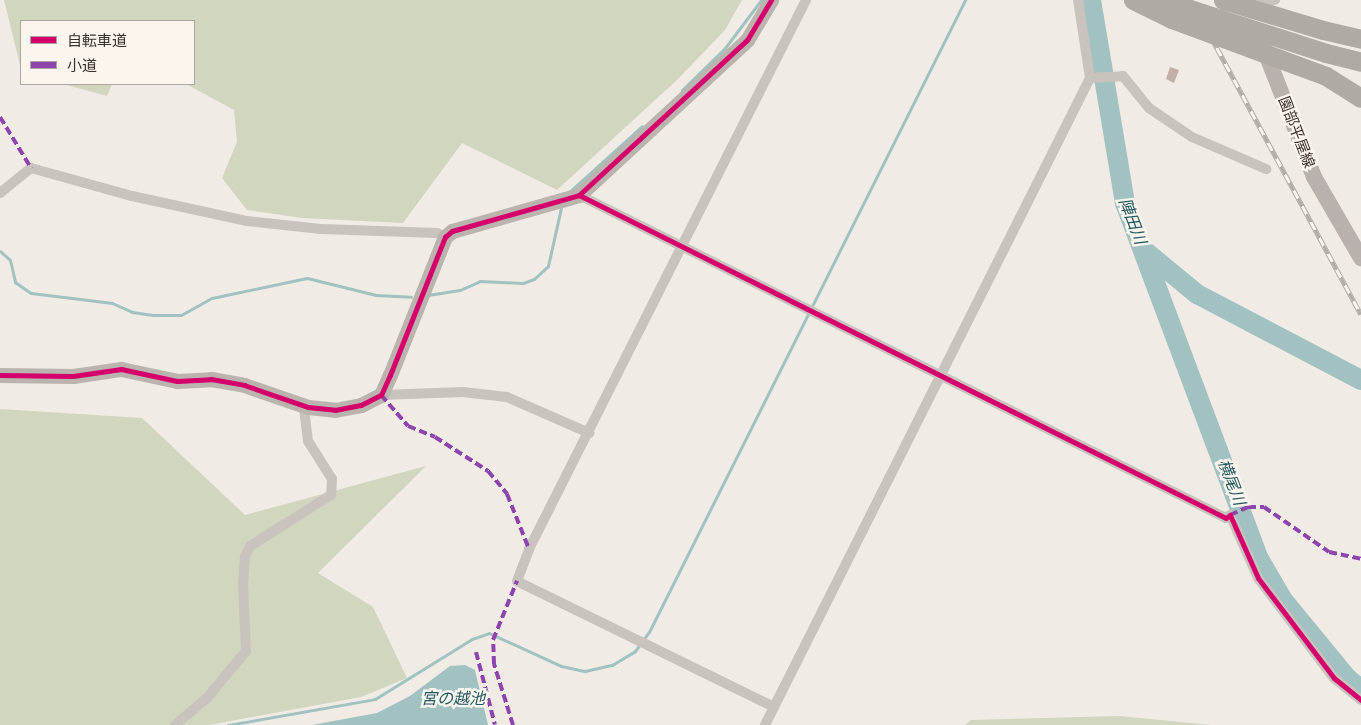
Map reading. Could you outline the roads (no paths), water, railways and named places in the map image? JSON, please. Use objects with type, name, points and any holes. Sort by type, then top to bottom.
[{"type":"highway","points":[[1133,0],[1172,19],[1326,76],[1361,98]]},
{"type":"highway","points":[[1162,0],[1326,53],[1361,62]]},
{"type":"highway","points":[[1223,0],[1323,30],[1361,39]]},
{"type":"main road","name":"園部平屋線","points":[[1247,4],[1314,177],[1361,258]]},
{"type":"street","points":[[381,394],[445,237],[452,231],[578,195],[747,40],[771,0]]},
{"type":"street","points":[[774,707],[517,581],[529,549],[806,0]]},
{"type":"street","points":[[765,725],[939,374],[1093,78],[1078,0]]},
{"type":"street","points":[[1247,4],[1275,0]]},
{"type":"street","points":[[1093,78],[1123,76],[1149,108],[1192,137],[1266,169]]},
{"type":"street","points":[[0,192],[31,168],[132,196],[247,221],[321,229],[437,233],[445,237]]},
{"type":"street","points":[[578,195],[1226,518],[1230,515],[1258,578],[1334,678],[1361,700]]},
{"type":"street","points":[[0,375],[72,376],[121,368],[176,381],[211,379],[244,385],[304,406],[335,410],[361,406],[381,394],[463,392],[507,397],[589,433]]},
{"type":"street","points":[[176,725],[208,698],[246,651],[243,584],[245,557],[250,546],[331,495],[332,479],[308,441],[304,406]]},
{"type":"water","name":"宮の越池","points":[[465,665],[475,670],[488,725],[312,725],[377,713],[410,696],[450,666]]},
{"type":"waterway","points":[[682,90],[725,48],[761,0]]},
{"type":"waterway","points":[[228,725],[375,699],[472,639],[489,633],[561,666],[585,671],[612,665],[635,651],[649,632],[965,0]]},
{"type":"waterway","name":"横尾川","points":[[1091,0],[1125,203],[1259,559],[1283,600],[1348,679],[1361,689]]},
{"type":"waterway","points":[[569,192],[642,126]]},
{"type":"waterway","points":[[428,295],[460,290],[480,281],[523,283],[534,279],[548,266],[561,208]]},
{"type":"waterway","points":[[0,251],[10,260],[15,282],[31,293],[112,303],[132,312],[153,315],[181,315],[212,298],[307,278],[376,295],[411,297]]},
{"type":"waterway","name":"陣田川","points":[[1146,252],[1197,294],[1361,380]]},
{"type":"railway","points":[[1191,0],[1361,314]]}]
